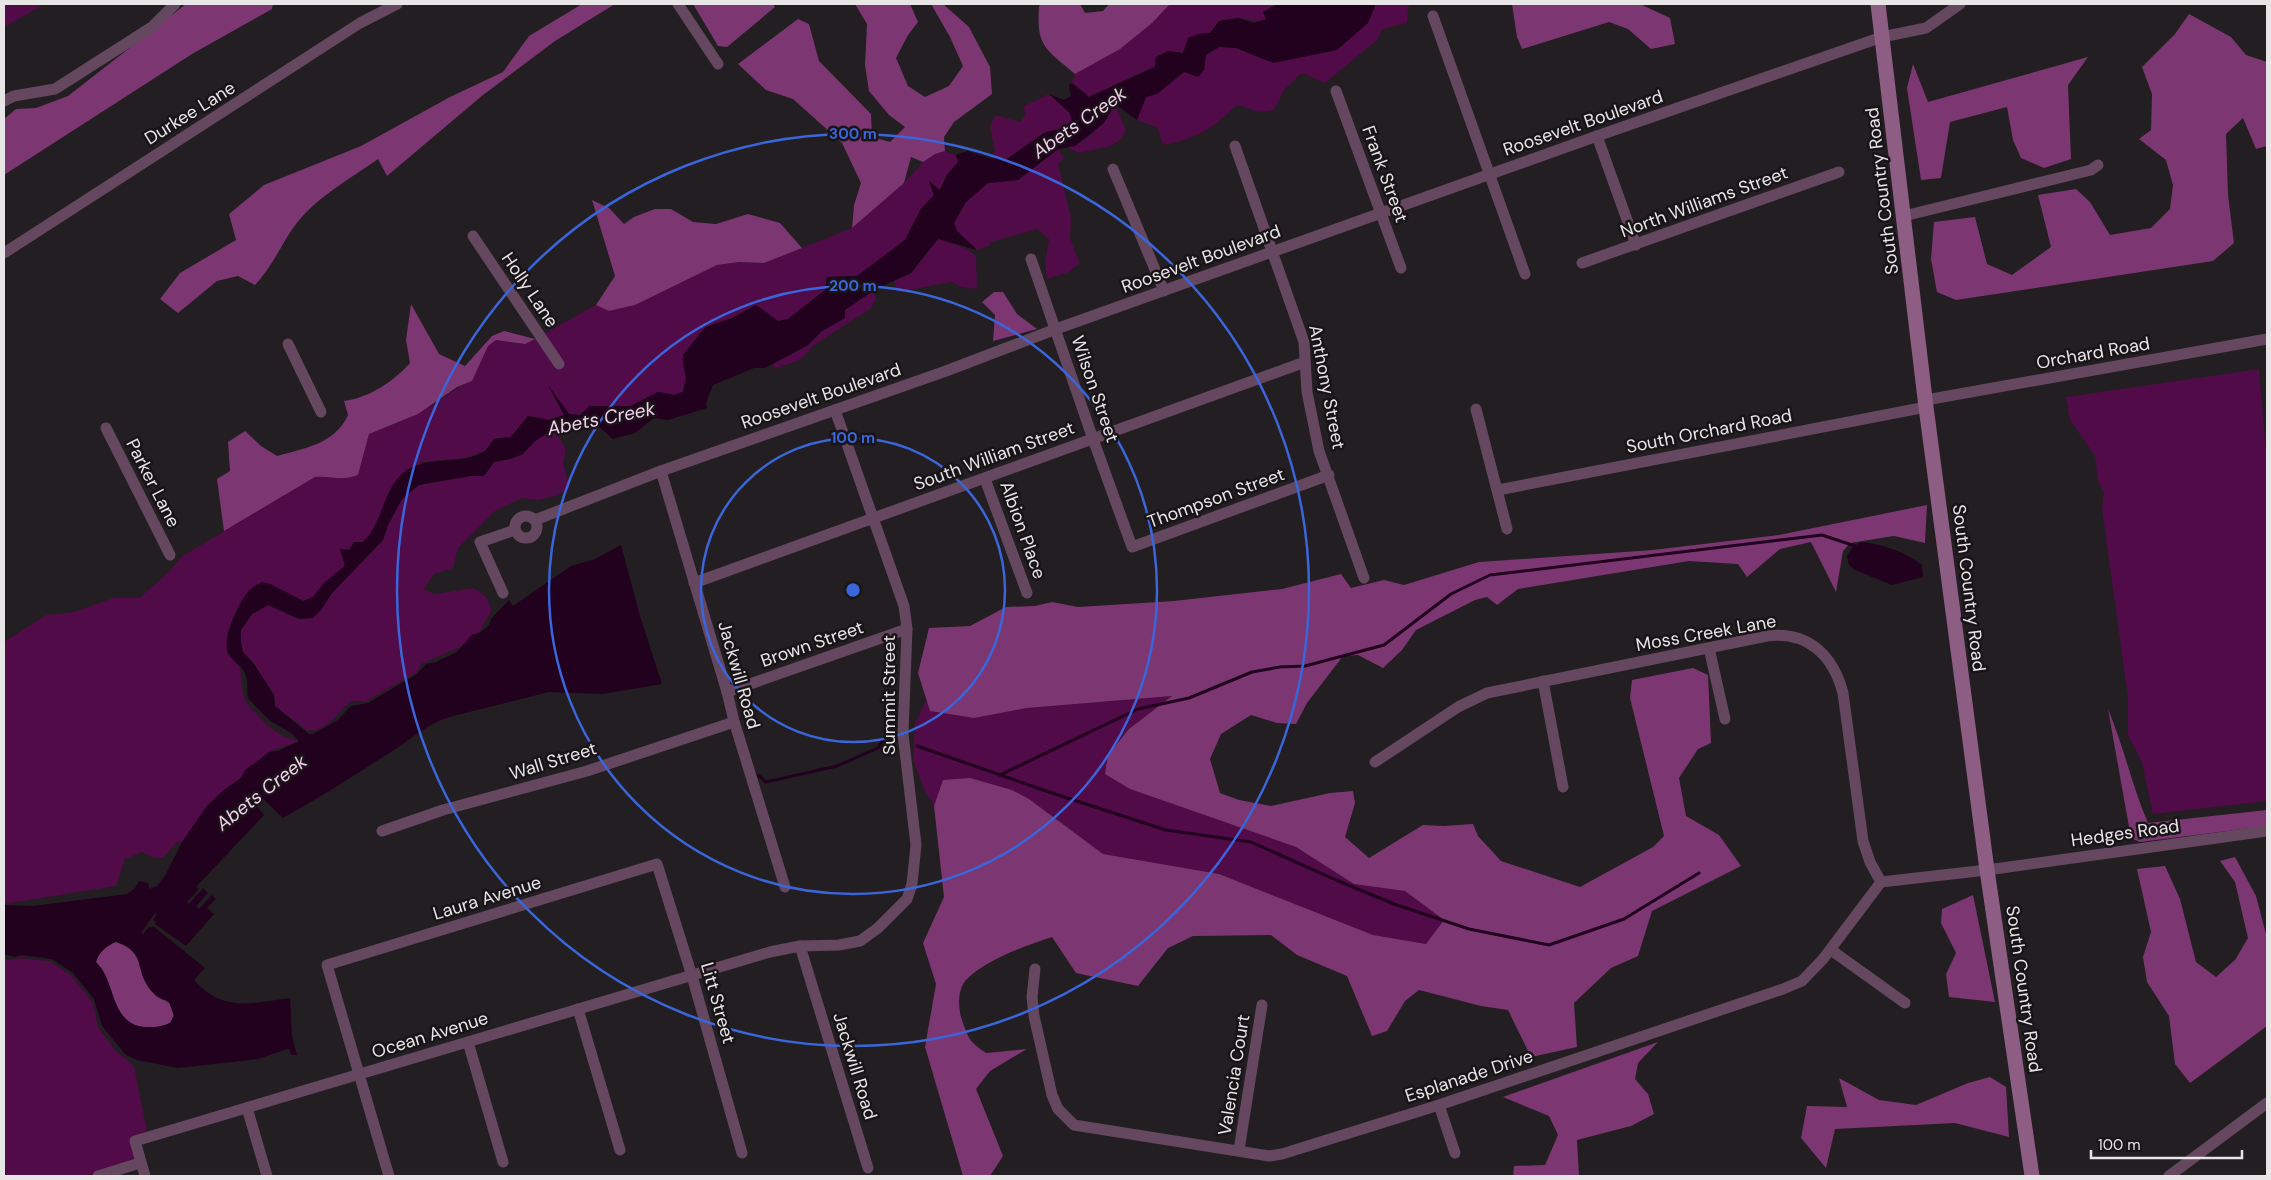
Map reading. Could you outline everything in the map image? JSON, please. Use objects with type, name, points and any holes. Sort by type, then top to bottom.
[{"type":"main road","name":"South Country Road","points":[[1878,4],[1926,403],[1987,870],[2032,1176]]},
{"type":"street","points":[[4,101],[14,96],[55,89],[147,30],[175,4]]},
{"type":"street","name":"Durkee Lane","points":[[4,254],[360,23],[397,4]]},
{"type":"street","points":[[678,4],[718,64]]},
{"type":"street","name":"Roosevelt Boulevard","points":[[535,520],[661,471],[1597,136],[1882,37],[1926,28],[1960,4]]},
{"type":"street","points":[[1433,16],[1491,174],[1525,274]]},
{"type":"street","name":"Frank Street","points":[[1336,91],[1401,268]]},
{"type":"street","points":[[1597,136],[1636,245]]},
{"type":"street","name":"Anthony Street","points":[[1235,146],[1304,342],[1312,420],[1319,451],[1364,578]]},
{"type":"street","points":[[1904,216],[2091,170],[2098,165]]},
{"type":"street","points":[[1113,169],[1164,291]]},
{"type":"street","name":"North Williams Street","points":[[1582,263],[1838,172]]},
{"type":"street","name":"Holly Lane","points":[[472,236],[560,364]]},
{"type":"street","name":"Wilson Street","points":[[1032,259],[1093,439],[1127,530]]},
{"type":"street","name":"Orchard Road","points":[[1926,403],[2267,339]]},
{"type":"street","points":[[288,344],[321,412]]},
{"type":"street","name":"South William Street","points":[[694,583],[1305,362]]},
{"type":"street","name":"South Orchard Road","points":[[1498,490],[1926,403]]},
{"type":"street","points":[[1476,409],[1498,490],[1506,529]]},
{"type":"street","name":"Summit Street","points":[[800,946],[839,945],[860,941],[878,928],[896,911],[906,898],[912,884],[916,846],[902,734],[907,629],[904,606],[835,410]]},
{"type":"street","name":"Parker Lane","points":[[106,428],[170,555]]},
{"type":"street","name":"Jackwill Road","points":[[661,471],[727,692],[734,722],[785,887]]},
{"type":"street","name":"Thompson Street","points":[[1127,530],[1132,547],[1328,475]]},
{"type":"street","name":"Albion Place","points":[[985,479],[1027,593]]},
{"type":"street","name":"Roosevelt Boulevard","points":[[515,530],[515,525],[521,517],[531,517],[535,520]]},
{"type":"street","name":"Roosevelt Boulevard","points":[[515,530],[522,537],[531,536],[536,529],[535,520]]},
{"type":"street","name":"Roosevelt Boulevard","points":[[503,593],[480,542],[515,530]]},
{"type":"street","name":"Brown Street","points":[[727,692],[907,629]]},
{"type":"street","name":"Moss Creek Lane","points":[[1375,762],[1474,698],[1543,681],[1709,648],[1780,635],[1795,637],[1809,644],[1832,664],[1839,677],[1843,693],[1862,841],[1870,862],[1881,882]]},
{"type":"street","points":[[1709,648],[1725,719]]},
{"type":"street","points":[[1543,681],[1562,787]]},
{"type":"street","name":"Wall Street","points":[[382,831],[443,810],[587,770],[734,722]]},
{"type":"street","name":"Hedges Road","points":[[1987,870],[2267,831]]},
{"type":"street","name":"Laura Avenue","points":[[358,1074],[327,965],[657,864]]},
{"type":"street","name":"Litt Street","points":[[657,864],[692,976],[742,1153]]},
{"type":"street","points":[[1881,882],[1987,870]]},
{"type":"street","name":"Esplanade Drive","points":[[1035,969],[1032,997],[1034,1016],[1052,1095],[1058,1110],[1074,1125],[1083,1128],[1269,1156],[1282,1154],[1439,1105],[1802,981],[1832,950],[1881,882]]},
{"type":"street","name":"Jackwill Road","points":[[800,946],[868,1168]]},
{"type":"street","name":"Ocean Avenue","points":[[140,1163],[135,1141],[770,952],[800,946]]},
{"type":"street","points":[[1832,950],[1905,1003]]},
{"type":"street","name":"Valencia Court","points":[[1239,1150],[1262,1005]]},
{"type":"street","points":[[578,1009],[620,1150]]},
{"type":"street","points":[[468,1042],[503,1162]]},
{"type":"street","points":[[358,1074],[389,1176]]},
{"type":"street","points":[[2169,1176],[2267,1103]]},
{"type":"street","points":[[1439,1105],[1455,1153]]},
{"type":"street","points":[[247,1108],[267,1176]]},
{"type":"street","points":[[98,1176],[140,1163],[144,1176]]},
{"type":"shaded area","points":[[4,4],[45,4],[4,27]]},
{"type":"shaded area","points":[[186,4],[273,4],[272,9],[192,54],[4,175],[4,119],[16,109],[36,108],[68,96]]},
{"type":"shaded area","points":[[582,4],[615,4],[555,41],[483,95],[387,176],[378,159],[324,196],[296,224],[267,270],[255,285],[238,276],[217,281],[178,313],[160,299],[180,273],[236,240],[229,214],[264,185],[361,146],[450,97],[503,72],[529,36]]},
{"type":"shaded area","points":[[693,4],[773,4],[775,7],[727,47],[718,46]]},
{"type":"shaded area","points":[[855,4],[910,4],[918,22],[908,35],[896,58],[908,86],[925,97],[949,86],[963,66],[950,37],[931,4],[943,4],[969,27],[990,67],[992,94],[954,122],[944,137],[945,151],[935,154],[923,162],[911,157],[904,183],[852,228],[854,205],[861,183],[842,143],[793,99],[766,90],[738,64],[798,19],[809,24],[819,61],[871,114],[872,137],[890,142],[905,127],[889,115],[869,91],[865,65],[867,24]]},
{"type":"shaded area","points":[[1042,4],[1080,4],[1085,13],[1103,11],[1109,4],[1170,4],[1152,23],[1120,49],[1075,74],[1050,52],[1041,39],[1038,20],[1039,6]]},
{"type":"shaded area","points":[[1170,4],[1277,5],[1261,21],[1239,18],[1219,21],[1210,33],[1198,34],[1183,53],[1168,51],[1156,57],[1155,66],[1089,97],[1072,83],[1075,74],[1120,49],[1152,23]]},
{"type":"shaded area","points":[[1278,4],[1411,4],[1408,8],[1407,23],[1382,29],[1378,39],[1325,83],[1302,73],[1284,90],[1274,110],[1259,112],[1237,105],[1205,131],[1166,145],[1162,142],[1158,128],[1137,120],[1146,97],[1159,92],[1184,72],[1204,70],[1206,55],[1219,47],[1269,33]]},
{"type":"shaded area","points":[[1512,4],[1640,4],[1670,18],[1675,44],[1651,49],[1628,29],[1609,22],[1522,49],[1517,37]]},
{"type":"shaded area","points":[[2189,14],[2231,37],[2246,55],[2267,62],[2267,146],[2256,149],[2243,118],[2226,134],[2228,195],[2234,243],[2213,261],[1956,300],[1937,292],[1931,259],[1934,222],[1975,217],[1987,264],[2012,275],[2051,247],[2038,195],[2076,189],[2090,202],[2110,235],[2151,228],[2170,209],[2173,185],[2166,160],[2139,139],[2151,130],[2152,94],[2142,67],[2175,34]]},
{"type":"shaded area","points":[[2088,57],[2068,85],[2071,159],[2044,168],[2021,158],[2013,140],[2007,107],[1950,122],[1941,178],[1921,180],[1907,88],[1913,64],[1928,102]]},
{"type":"shaded area","points":[[1049,94],[1070,113],[1072,122],[1062,128],[1044,133],[1007,159],[989,158],[995,152],[990,127],[995,115],[1021,122],[1025,114],[1024,106]]},
{"type":"shaded area","points":[[1115,104],[1126,130],[1120,140],[1111,146],[1079,153],[1067,147],[1089,137]]},
{"type":"shaded area","points":[[1058,149],[1064,158],[1058,164],[1071,217],[1070,239],[1080,263],[1069,272],[1047,279],[1045,262],[1049,239],[1037,229],[991,242],[988,246],[977,250],[957,231],[953,223],[966,202],[988,183],[1018,180]]},
{"type":"shaded area","points":[[945,151],[956,155],[958,162],[947,175],[939,191],[930,183],[934,195],[921,209],[905,240],[857,276],[827,277],[825,290],[788,319],[778,321],[756,305],[732,318],[706,327],[683,363],[686,378],[683,392],[674,395],[658,392],[631,406],[590,406],[580,415],[569,414],[551,391],[565,415],[549,420],[528,416],[511,437],[494,439],[485,451],[464,458],[422,462],[375,525],[370,536],[363,542],[354,542],[348,550],[341,550],[345,566],[324,583],[313,597],[303,601],[270,584],[241,602],[227,633],[229,655],[240,668],[243,695],[248,705],[267,725],[283,736],[299,741],[269,752],[241,778],[224,790],[207,806],[182,842],[176,843],[164,857],[154,858],[142,852],[125,859],[116,886],[4,904],[4,642],[46,615],[74,612],[113,598],[139,598],[168,573],[181,557],[315,477],[346,478],[358,475],[369,434],[423,411],[459,387],[472,381],[488,346],[496,340],[525,344],[596,305],[609,311],[635,305],[717,265],[739,262],[764,263],[852,228],[904,183],[923,162],[935,154]]},
{"type":"shaded area","points":[[592,200],[609,208],[624,224],[634,217],[655,209],[671,209],[693,222],[716,224],[748,214],[780,223],[802,248],[764,263],[739,262],[717,265],[635,305],[609,311],[596,305],[615,276]]},
{"type":"shaded area","points":[[938,238],[967,249],[976,256],[977,289],[961,287],[952,282],[897,292],[894,281],[911,273]]},
{"type":"shaded area","points":[[874,290],[876,300],[870,309],[814,345],[800,360],[774,369],[773,364],[808,345],[822,331],[845,318],[845,310]]},
{"type":"shaded area","points":[[994,292],[1003,292],[1017,314],[1037,329],[993,341],[995,315],[982,302]]},
{"type":"shaded area","points":[[411,304],[439,354],[465,366],[492,336],[504,331],[535,339],[525,344],[496,340],[488,346],[472,381],[457,387],[418,414],[369,434],[358,475],[346,478],[315,477],[224,531],[217,479],[230,471],[228,442],[245,431],[261,446],[277,456],[308,447],[327,439],[335,433],[348,415],[344,401],[363,396],[380,388],[410,363],[406,340]]},
{"type":"shaded area","points":[[2259,369],[2267,462],[2267,801],[2153,814],[2142,763],[2128,735],[2128,698],[2102,509],[2104,492],[2098,481],[2095,456],[2070,420],[2066,397]]},
{"type":"shaded area","points":[[553,429],[566,451],[563,464],[570,488],[555,496],[538,500],[522,498],[495,511],[458,548],[453,568],[434,574],[424,589],[434,594],[474,588],[486,597],[492,610],[478,634],[458,648],[421,664],[417,672],[366,701],[351,701],[328,724],[316,730],[308,731],[275,706],[274,695],[254,664],[243,652],[241,630],[252,614],[268,605],[299,619],[321,610],[332,593],[383,540],[388,525],[402,499],[419,485],[470,476],[484,476],[494,462],[523,454],[534,442]]},
{"type":"shaded area","points":[[1927,505],[1925,543],[1894,536],[1850,543],[1843,551],[1836,592],[1811,542],[1780,549],[1747,577],[1738,564],[1689,561],[1518,589],[1497,605],[1487,597],[1475,600],[1416,630],[1402,650],[1383,668],[1358,655],[1343,656],[1307,703],[1296,724],[1277,723],[1251,715],[1221,734],[1210,759],[1220,793],[1239,800],[1271,806],[1330,793],[1353,791],[1355,803],[1345,837],[1369,858],[1423,825],[1473,824],[1478,836],[1501,861],[1580,887],[1653,847],[1664,836],[1630,698],[1632,680],[1693,668],[1708,675],[1711,743],[1698,749],[1679,778],[1686,816],[1719,835],[1741,866],[1652,911],[1638,956],[1611,968],[1574,1003],[1577,1047],[1531,1057],[1508,1010],[1481,1006],[1419,990],[1405,1001],[1387,1031],[1372,1036],[1347,976],[1297,955],[1271,935],[1193,936],[1168,948],[1138,986],[1076,973],[1052,937],[994,960],[966,980],[961,989],[959,1005],[961,1016],[970,1040],[976,1046],[986,1053],[1027,1049],[990,1071],[976,1089],[1003,1156],[990,1176],[963,1176],[925,1047],[936,984],[923,943],[944,897],[934,806],[943,780],[970,778],[1012,790],[1029,799],[1103,854],[1219,874],[1373,935],[1426,944],[1444,920],[1405,891],[1354,884],[1296,847],[1130,789],[1105,774],[1108,755],[1129,729],[1172,696],[1027,708],[974,718],[930,711],[918,673],[929,628],[970,626],[1006,607],[1035,606],[1052,602],[1078,607],[1174,601],[1282,589],[1341,574],[1351,588],[1384,580],[1404,585],[1479,562],[1653,550],[1779,535]]},
{"type":"shaded area","points":[[1173,696],[1129,729],[1130,789],[1296,847],[1354,884],[1405,891],[1444,920],[1426,944],[1373,935],[1219,874],[1103,854],[1029,799],[1012,790],[943,780],[934,806],[924,789],[913,760],[915,723],[926,700],[930,711],[974,718],[1027,708]]},
{"type":"shaded area","points":[[2108,709],[2148,823],[2267,810],[2267,826],[2140,842],[2131,838]]},
{"type":"shaded area","points":[[2235,857],[2256,896],[2267,938],[2267,1026],[2190,1083],[2175,1064],[2169,1016],[2147,982],[2143,957],[2151,932],[2137,869],[2165,866],[2180,899],[2196,962],[2216,977],[2235,960],[2248,938],[2235,882],[2220,861]]},
{"type":"shaded area","points":[[1973,895],[1995,1002],[1949,997],[1946,974],[1956,953],[1941,923],[1942,909]]},
{"type":"shaded area","points":[[116,942],[126,946],[132,952],[140,964],[148,986],[156,996],[167,1001],[173,1008],[174,1014],[170,1023],[157,1027],[134,1025],[121,1013],[107,979],[96,962],[103,950]]},
{"type":"shaded area","points":[[4,958],[9,960],[21,958],[49,961],[72,976],[93,1003],[98,1027],[115,1050],[134,1066],[147,1131],[133,1140],[136,1160],[87,1176],[6,1176],[6,1169],[4,1168]]},
{"type":"shaded area","points":[[1658,1042],[1638,1063],[1635,1079],[1648,1094],[1654,1114],[1631,1126],[1577,1140],[1579,1176],[1513,1176],[1514,1166],[1545,1165],[1558,1135],[1549,1116],[1503,1097]]},
{"type":"shaded area","points":[[1990,1077],[2006,1087],[2009,1137],[1955,1123],[1835,1129],[1826,1168],[1801,1138],[1807,1106],[1847,1107],[1839,1078],[1879,1100],[1916,1105],[1968,1083]]},
{"type":"water","name":"Abets Creek","points":[[1277,4],[1375,4],[1368,23],[1337,50],[1273,63],[1236,48],[1219,47],[1206,55],[1204,70],[1198,77],[1184,72],[1157,94],[1146,97],[1137,120],[1115,104],[1104,123],[1075,146],[1058,149],[1018,180],[988,183],[966,202],[954,223],[957,231],[977,250],[938,239],[911,273],[874,290],[845,310],[845,318],[822,331],[808,345],[765,368],[754,368],[713,385],[706,403],[707,408],[668,420],[654,418],[635,433],[613,439],[598,426],[578,431],[553,429],[534,442],[523,454],[494,462],[484,476],[470,476],[419,485],[402,499],[388,525],[383,540],[332,593],[321,610],[313,618],[299,619],[268,605],[252,614],[241,630],[243,652],[254,664],[274,695],[275,706],[309,734],[313,734],[338,720],[351,706],[368,703],[417,674],[426,664],[436,662],[457,652],[472,635],[481,632],[489,625],[491,619],[509,600],[513,606],[571,566],[595,559],[621,545],[640,616],[662,684],[603,694],[549,692],[449,717],[428,727],[312,802],[283,818],[262,798],[255,804],[264,815],[196,887],[199,889],[187,902],[189,904],[203,888],[208,893],[196,906],[199,909],[212,895],[216,899],[207,908],[214,914],[186,946],[155,924],[156,922],[153,920],[157,914],[155,913],[141,933],[143,934],[149,927],[153,926],[205,968],[194,980],[205,990],[227,1002],[250,1003],[290,998],[292,1036],[297,1055],[291,1055],[290,1050],[287,1049],[258,1059],[178,1068],[137,1060],[126,1055],[102,1026],[94,999],[73,973],[52,959],[22,955],[14,957],[4,954],[4,905],[33,906],[127,894],[135,888],[139,881],[148,883],[149,889],[157,886],[166,874],[182,842],[207,806],[224,790],[241,778],[245,770],[269,752],[278,751],[299,741],[291,733],[269,720],[248,698],[245,672],[231,658],[227,649],[232,622],[245,596],[252,588],[262,582],[270,584],[303,601],[313,597],[324,583],[345,566],[340,549],[350,550],[354,542],[363,542],[370,534],[393,486],[407,470],[416,465],[476,456],[485,451],[494,439],[511,437],[528,416],[549,420],[564,415],[548,385],[569,414],[580,415],[590,406],[631,406],[658,392],[674,395],[683,392],[686,378],[683,355],[706,327],[732,318],[756,305],[778,321],[788,319],[825,290],[827,277],[857,276],[905,240],[921,209],[934,195],[929,181],[940,190],[947,175],[958,162],[956,155],[968,151],[989,158],[1007,159],[1044,133],[1062,128],[1072,122],[1070,113],[1049,94],[1064,100],[1071,96],[1069,85],[1072,83],[1089,97],[1155,67],[1156,57],[1168,51],[1183,53],[1188,38],[1198,34],[1210,33],[1219,21],[1238,18],[1254,23],[1266,19],[1263,12]],"holes":[[[116,942],[125,946],[138,959],[143,978],[149,988],[169,1002],[174,1016],[170,1023],[157,1027],[134,1025],[121,1013],[107,979],[96,962],[103,950],[109,945]]]},
{"type":"water","points":[[1861,542],[1885,547],[1909,556],[1922,565],[1923,577],[1892,585],[1855,570],[1849,565],[1847,556],[1852,548]]},
{"type":"waterway","points":[[1000,775],[1138,709],[1189,698],[1252,672],[1280,667],[1305,666],[1384,645],[1451,594],[1490,575],[1822,535],[1858,547]]},
{"type":"waterway","points":[[758,775],[766,782],[837,766],[878,748],[886,735],[895,733]]},
{"type":"waterway","points":[[917,746],[1166,830],[1251,842],[1394,904],[1469,929],[1549,945],[1624,919],[1699,873]]}]
